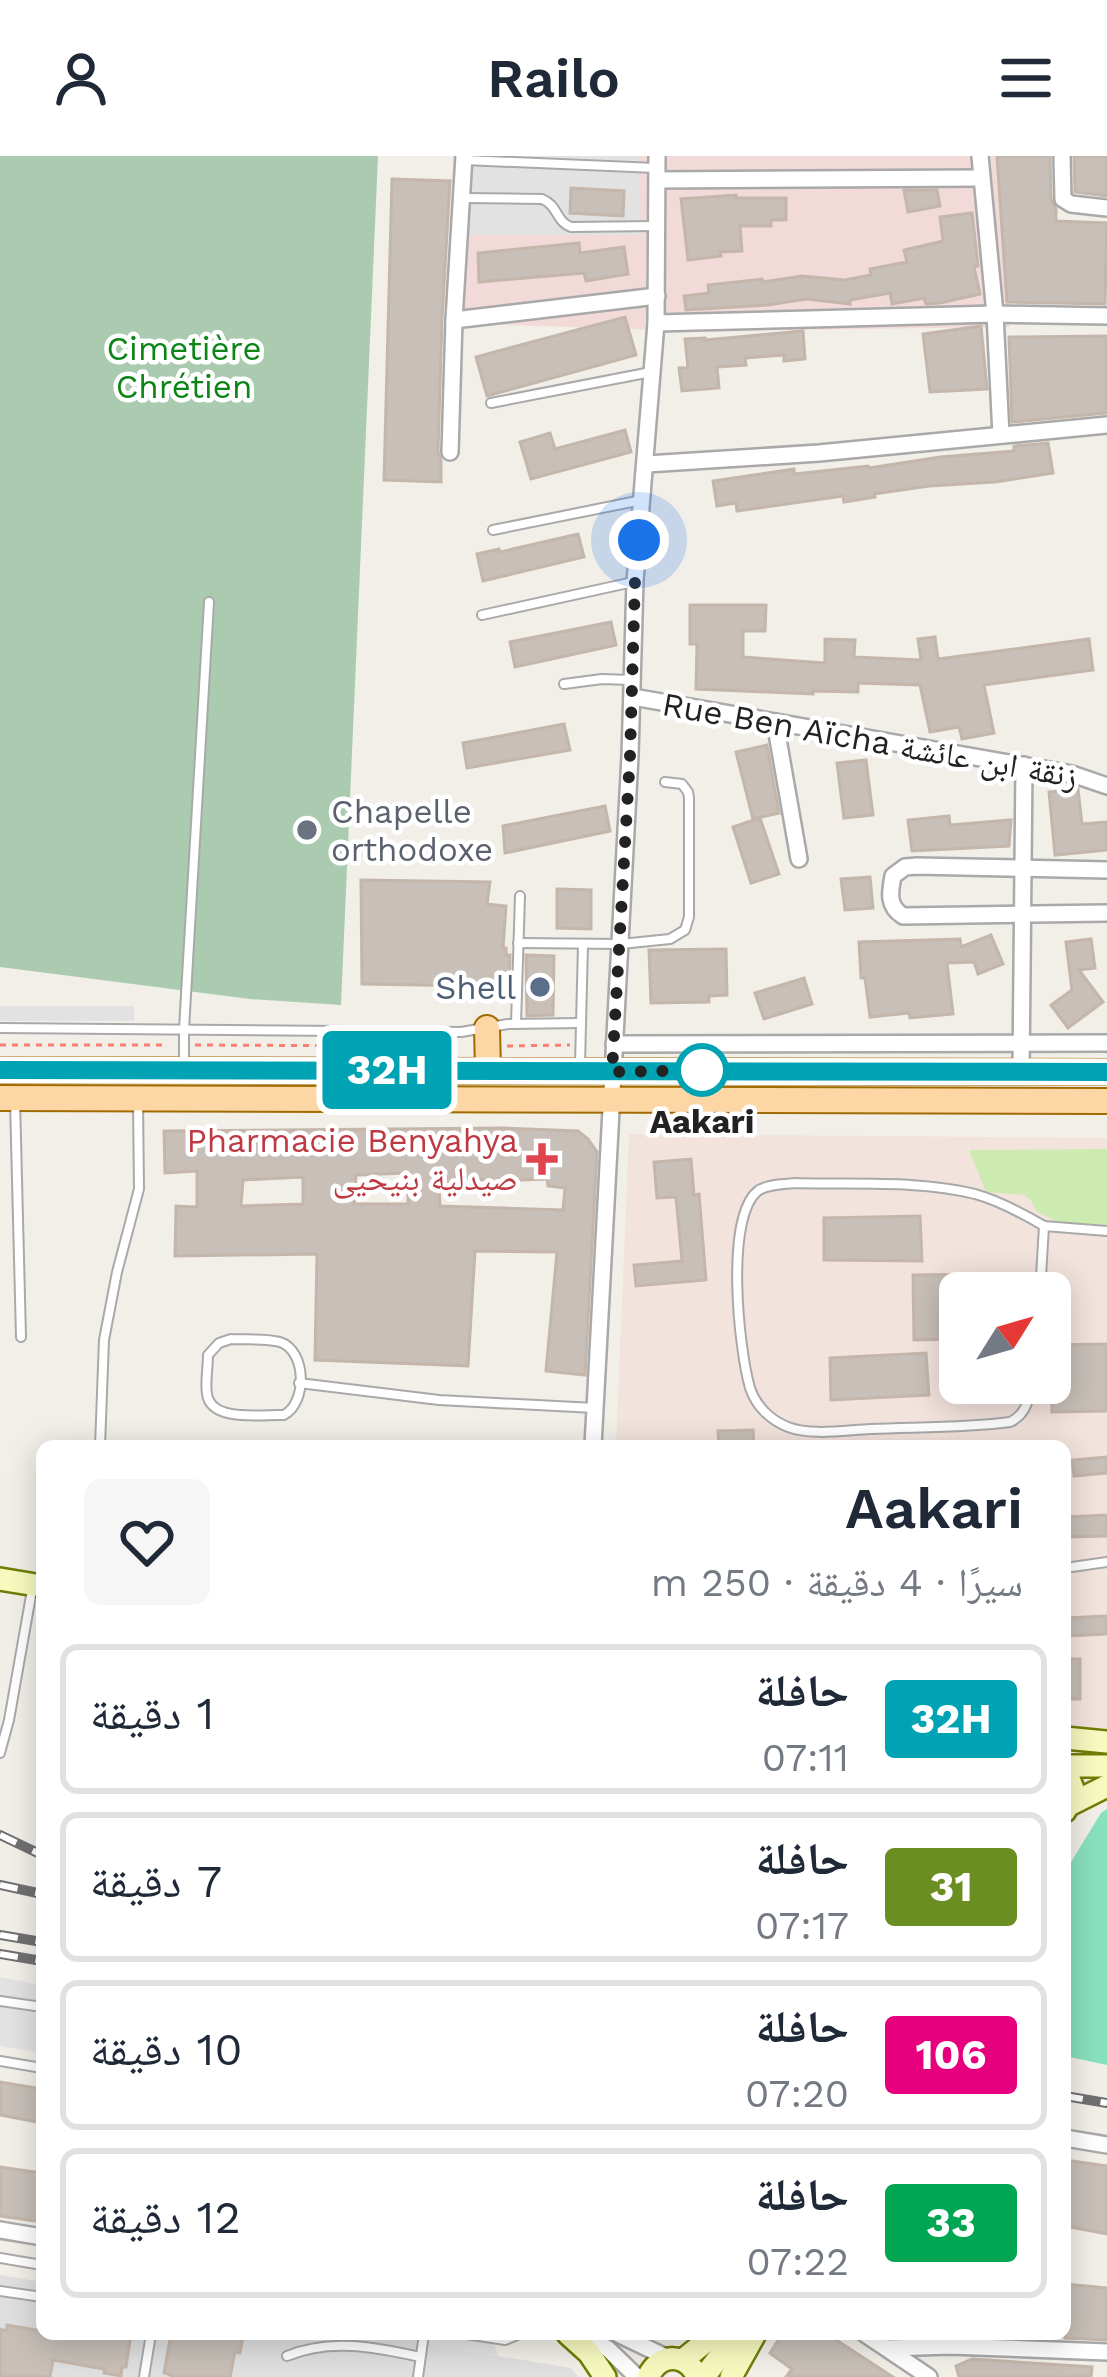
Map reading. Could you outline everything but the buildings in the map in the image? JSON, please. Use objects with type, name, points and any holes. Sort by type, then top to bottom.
[{"type":"main road","points":[[0,1070],[184,1057],[488,1048],[579,1072],[1107,1072]]},
{"type":"main road","points":[[8,1098],[1107,1101]]},
{"type":"street","points":[[980,156],[1001,435]]},
{"type":"street","points":[[1062,156],[1066,202],[1107,208]]},
{"type":"street","points":[[450,452],[464,158]]},
{"type":"street","points":[[593,1440],[621,944],[635,581],[656,323],[658,168],[981,178]]},
{"type":"street","points":[[454,320],[657,296]]},
{"type":"street","points":[[656,323],[995,314],[1107,316]]},
{"type":"street","points":[[647,464],[1107,425]]},
{"type":"street","name":"Rue Ben Aïcha زنقة ابن عائشة","points":[[633,688],[775,722],[1072,774],[1107,786]]},
{"type":"street","points":[[775,722],[799,859]]},
{"type":"street","points":[[1021,1071],[1024,766]]},
{"type":"street","points":[[1107,870],[905,868],[893,876],[890,900],[903,916],[1107,913]]},
{"type":"street","points":[[614,1044],[1107,1043]]},
{"type":"street","points":[[0,1579],[36,1585]]},
{"type":"street","points":[[1071,1739],[1107,1742]]},
{"type":"street","points":[[1071,1767],[1107,1766]]},
{"type":"street","points":[[1071,1806],[1107,1786]]},
{"type":"street","points":[[1071,2139],[1107,2145]]},
{"type":"street","points":[[0,2230],[36,2236]]},
{"type":"street","points":[[575,2340],[605,2377]]},
{"type":"street","points":[[592,2340],[637,2377]]},
{"type":"street","points":[[630,2340],[688,2368]]},
{"type":"street","points":[[688,2368],[710,2340]]},
{"type":"street","points":[[648,2377],[655,2365],[688,2368],[728,2340]]},
{"type":"street","points":[[731,2377],[752,2340]]},
{"type":"street","points":[[876,2340],[929,2377]]},
{"type":"street","points":[[889,2348],[1107,2352]]},
{"type":"lane","points":[[464,158],[658,168]]},
{"type":"lane","points":[[463,198],[542,199],[571,227],[658,226]]},
{"type":"lane","points":[[491,403],[652,371]]},
{"type":"lane","points":[[493,530],[643,499]]},
{"type":"lane","points":[[482,616],[635,581]]},
{"type":"lane","points":[[184,1057],[209,602]]},
{"type":"lane","points":[[564,684],[602,679],[633,688]]},
{"type":"lane","points":[[518,943],[621,944],[679,936],[688,923],[688,791],[682,784],[664,782]]},
{"type":"lane","points":[[516,1024],[520,896]]},
{"type":"lane","points":[[579,1072],[583,944]]},
{"type":"lane","points":[[0,1028],[461,1032],[488,1048],[516,1024],[580,1023]]},
{"type":"lane","points":[[8,1098],[21,1337]]},
{"type":"lane","points":[[100,1440],[104,1340],[139,1189],[138,1100]]},
{"type":"lane","points":[[1026,1404],[1010,1422],[824,1431],[790,1428],[761,1409],[751,1389],[736,1266],[746,1207],[759,1190],[796,1183],[940,1187],[1005,1204],[1044,1226],[1107,1232]]},
{"type":"lane","points":[[1041,1272],[1044,1226]]},
{"type":"lane","points":[[231,1339],[279,1342],[299,1360],[299,1383],[293,1410],[284,1415],[223,1413],[207,1398],[208,1355],[231,1339]]},
{"type":"lane","points":[[299,1383],[439,1400],[595,1408]]},
{"type":"lane","points":[[1071,1567],[1107,1562]]},
{"type":"lane","points":[[0,1753],[36,1594]]},
{"type":"lane","points":[[0,2000],[36,2006]]},
{"type":"lane","points":[[0,2061],[36,2067]]},
{"type":"lane","points":[[0,2258],[36,2264]]},
{"type":"lane","points":[[0,2291],[36,2296]]},
{"type":"lane","points":[[144,2377],[151,2340]]},
{"type":"lane","points":[[418,2377],[423,2340]]},
{"type":"lane","points":[[287,2356],[338,2345],[421,2357]]},
{"type":"path","points":[[0,1045],[184,1057],[417,1046]]},
{"type":"path","points":[[488,1048],[580,1045]]},
{"type":"shaded area","points":[[453,156],[998,156],[1010,327],[697,331],[448,323]]},
{"type":"shaded area","points":[[469,156],[639,156],[641,235],[466,235]]},
{"type":"shaded area","points":[[0,1006],[134,1006],[134,1021],[0,1021]]},
{"type":"shaded area","points":[[629,1134],[1107,1138],[1107,1733],[1071,1729],[1071,1440],[616,1440]]},
{"type":"shaded area","points":[[0,1977],[36,1984],[36,2052],[0,2046]]},
{"type":"shaded area","points":[[0,2275],[36,2281],[36,2340],[401,2340],[571,2368],[578,2377],[0,2377]]},
{"type":"shaded area","points":[[401,2340],[493,2340],[498,2356]]},
{"type":"green space","name":"Cimetière Chrétien","points":[[0,156],[378,156],[341,1005],[250,999],[0,967]]},
{"type":"green space","points":[[1107,1149],[1107,1227],[1060,1223],[1037,1212],[1024,1195],[986,1192],[969,1150]]},
{"type":"green space","points":[[1107,1809],[1107,2065],[1071,2057],[1071,1862]]},
{"type":"railway","points":[[0,1835],[36,1852]]},
{"type":"railway","points":[[0,1885],[36,1893]]},
{"type":"railway","points":[[0,1935],[36,1941]]},
{"type":"railway","points":[[0,1954],[36,1960]]},
{"type":"railway","points":[[1071,2097],[1107,2103]]},
{"type":"bus line","name":"32H","points":[[0,1070],[1107,1072]]},
{"type":"place","name":"Chapelle orthodoxe","points":[[307,830]]},
{"type":"place","name":"Shell","points":[[540,987]]},
{"type":"place","name":"Aakari","points":[[702,1070]]},
{"type":"place","name":"Pharmacie Benyahya صيدلية بنيحيى","points":[[542,1159]]},
{"type":"route","points":[[639,540],[612,1072],[719,1070],[702,1070]]}]
